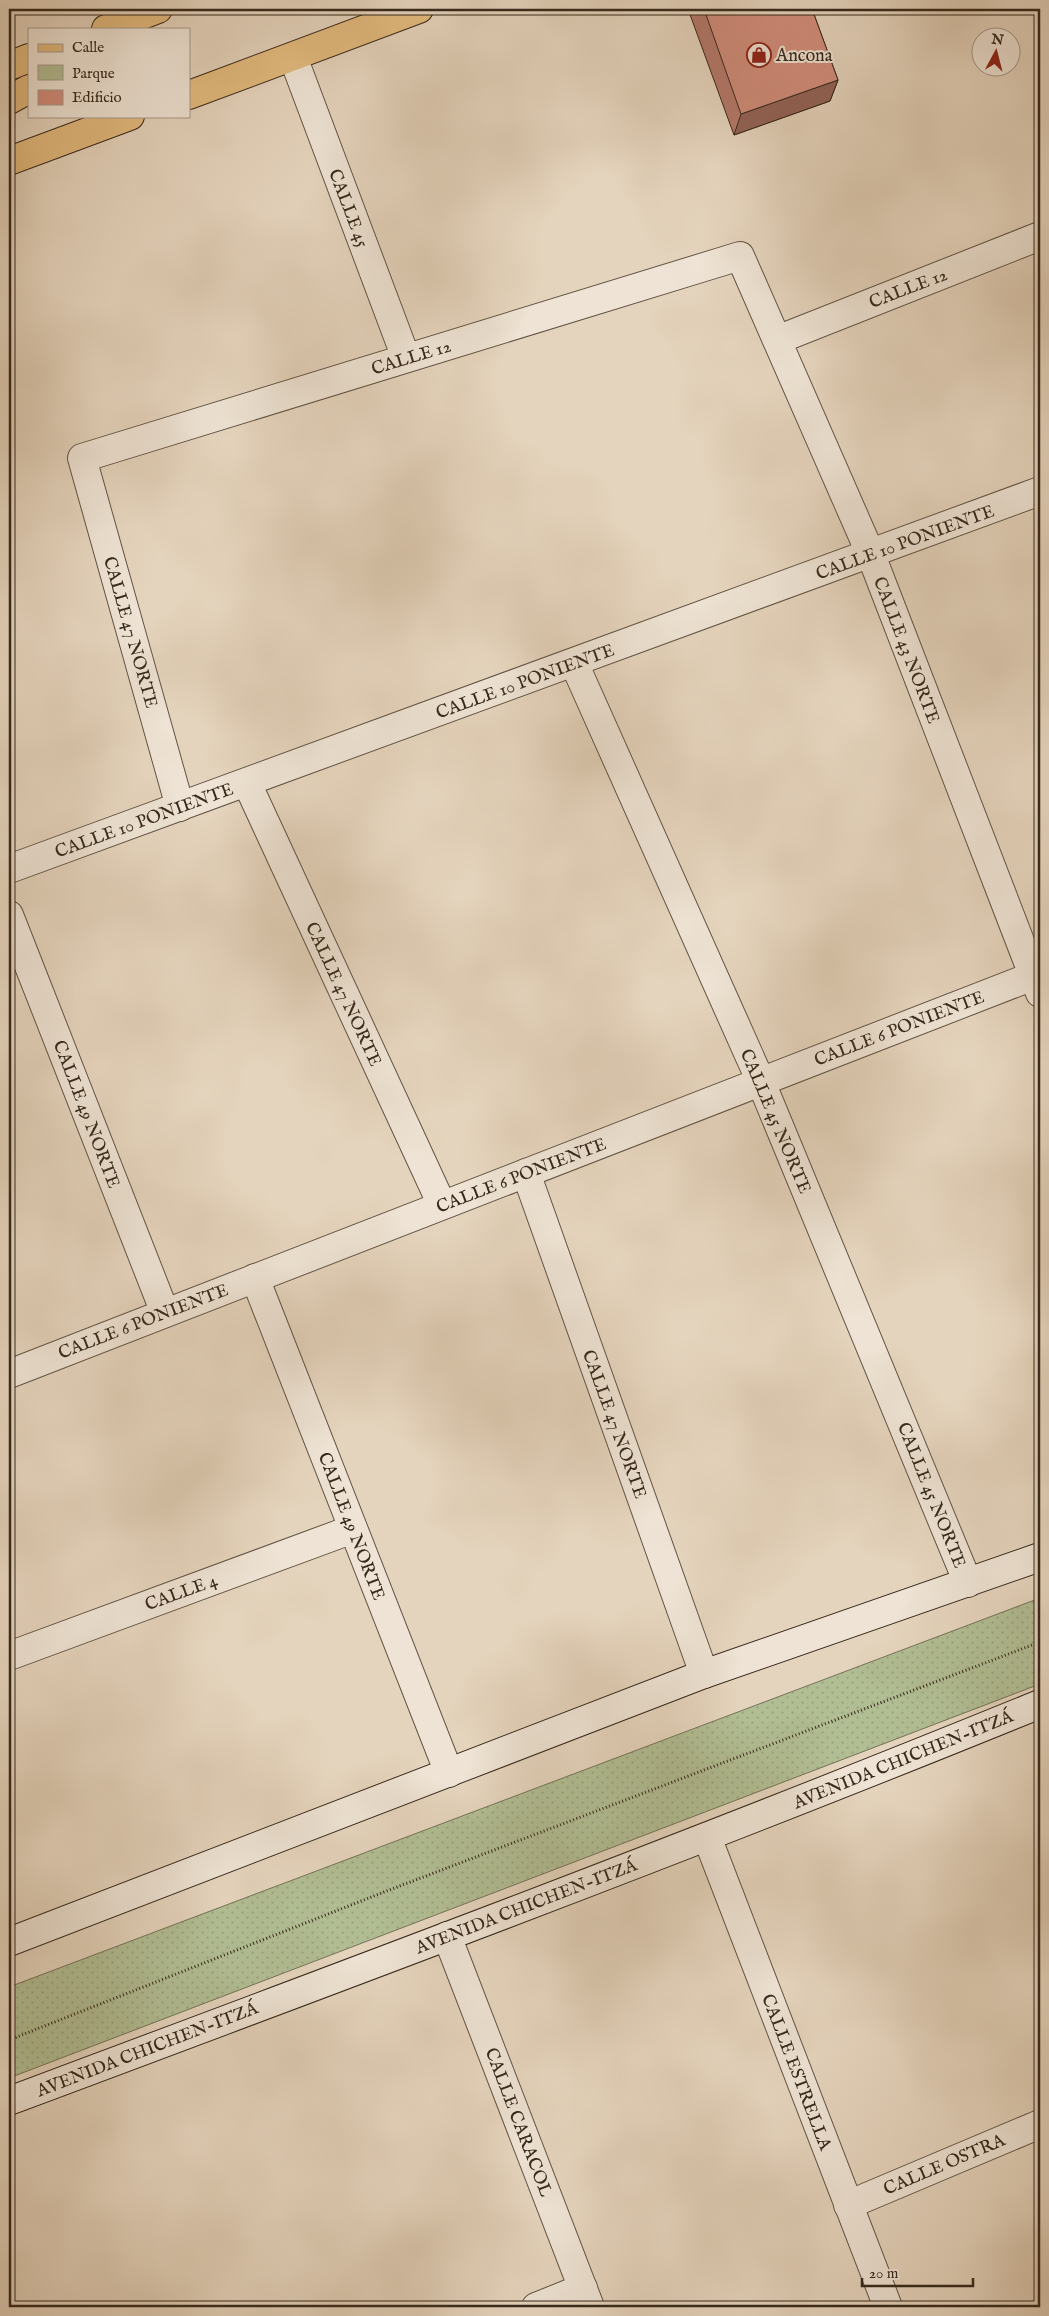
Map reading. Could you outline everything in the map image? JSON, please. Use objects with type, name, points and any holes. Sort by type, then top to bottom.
[{"type":"main road","points":[[109,28],[158,9]]},
{"type":"main road","points":[[138,28],[172,9]]},
{"type":"main road","points":[[190,95],[419,9]]},
{"type":"main road","points":[[9,66],[28,58]]},
{"type":"main road","points":[[9,100],[28,90]]},
{"type":"main road","points":[[9,161],[125,118]]},
{"type":"street","name":"CALLE 45","points":[[292,57],[406,358]]},
{"type":"street","name":"CALLE 12","points":[[777,340],[1040,236]]},
{"type":"street","name":"CALLE 12","points":[[82,458],[740,256]]},
{"type":"street","name":"CALLE 43 NORTE","points":[[740,256],[871,555],[1037,985]]},
{"type":"street","name":"CALLE 47 NORTE","points":[[82,458],[180,807]]},
{"type":"street","name":"CALLE 10 PONIENTE","points":[[9,869],[871,555],[1040,491]]},
{"type":"street","name":"CALLE 45 NORTE","points":[[574,663],[761,1082],[968,1583]]},
{"type":"street","name":"CALLE 47 NORTE","points":[[246,782],[442,1205]]},
{"type":"street","name":"CALLE 49 NORTE","points":[[9,915],[164,1313]]},
{"type":"street","name":"CALLE 6 PONIENTE","points":[[9,1374],[761,1082],[1037,985]]},
{"type":"street","name":"CALLE 47 NORTE","points":[[526,1173],[704,1674]]},
{"type":"street","name":"CALLE 49 NORTE","points":[[255,1278],[449,1773]]},
{"type":"street","name":"CALLE 4","points":[[9,1656],[353,1529]]},
{"type":"street","points":[[9,1942],[704,1674],[1040,1557]]},
{"type":"street","name":"AVENIDA CHICHEN-ITZÁ","points":[[9,2101],[707,1837],[1040,1704]]},
{"type":"street","name":"CALLE ESTRELLA","points":[[707,1837],[888,2307]]},
{"type":"street","name":"CALLE CARACOL","points":[[447,1936],[587,2298]]},
{"type":"street","name":"CALLE OSTRA","points":[[848,2205],[1040,2124]]},
{"type":"street","points":[[536,2307],[587,2298]]},
{"type":"path","points":[[9,2040],[384,1892],[1040,1642]]},
{"type":"green space","points":[[1040,1598],[1040,1684],[9,2078],[9,1987]]},
{"type":"building","name":"Ancona","points":[[704,9],[812,9],[838,80],[741,114]]},
{"type":"place","name":"Ancona","points":[[759,55]]}]
